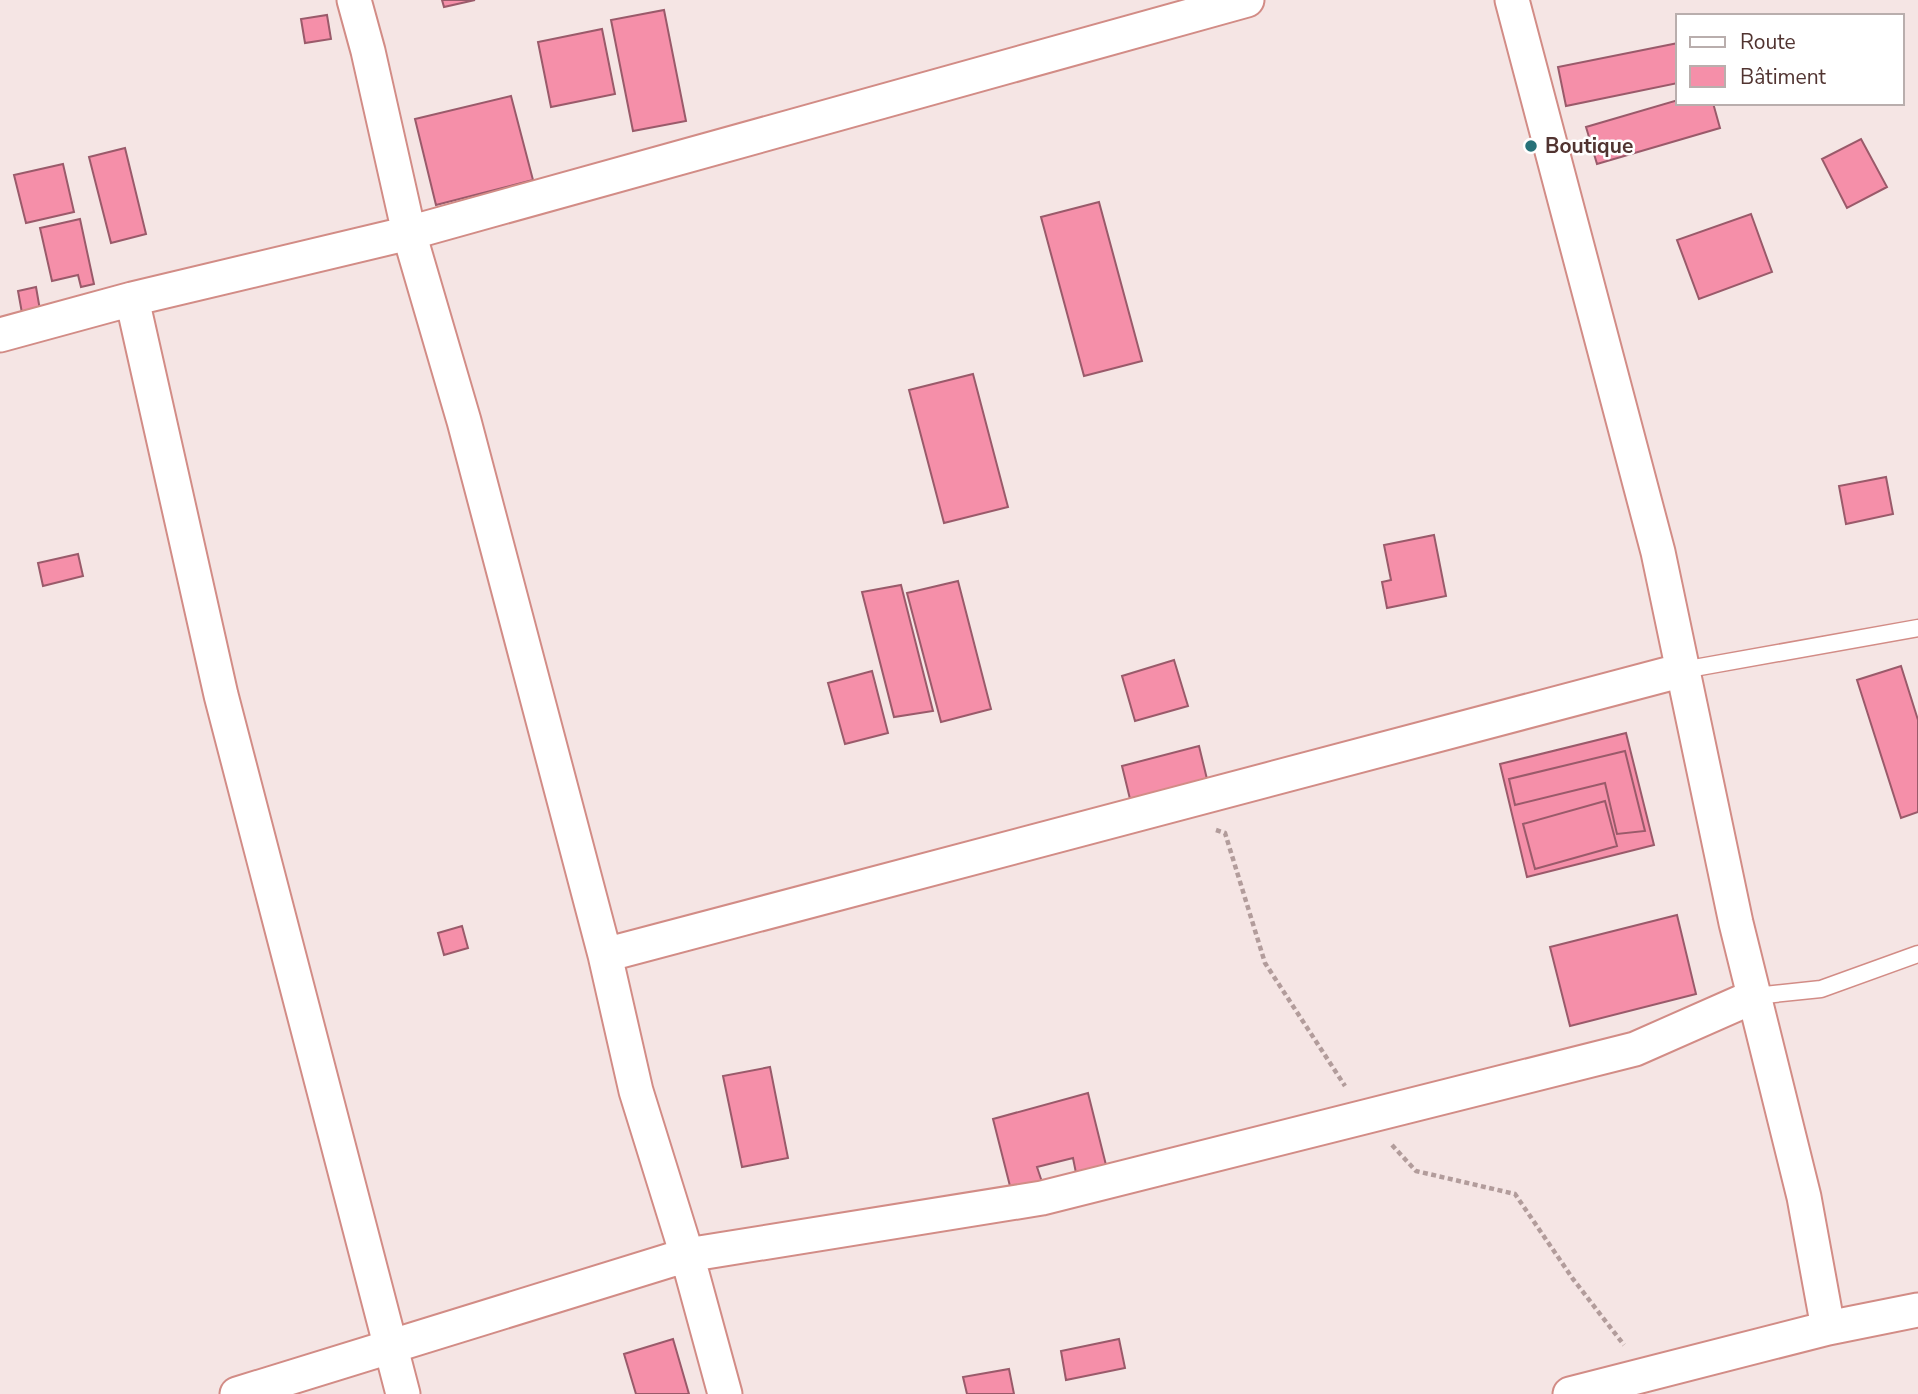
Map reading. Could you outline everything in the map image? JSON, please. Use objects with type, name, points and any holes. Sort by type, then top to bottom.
[{"type":"street","points":[[354,0],[409,233],[464,421],[605,955],[636,1091],[687,1255],[725,1394]]},
{"type":"street","points":[[0,335],[132,299],[409,233],[1247,0]]},
{"type":"street","points":[[1513,0],[1655,539],[1736,923],[1804,1197],[1828,1328]]},
{"type":"street","points":[[132,299],[221,695],[403,1394]]},
{"type":"street","points":[[605,955],[1683,670]]},
{"type":"street","points":[[237,1394],[687,1255],[1042,1198],[1635,1049],[1755,996]]},
{"type":"street","points":[[1570,1394],[1828,1328],[1918,1310]]},
{"type":"lane","points":[[1683,670],[1918,628]]},
{"type":"lane","points":[[1755,996],[1821,989],[1918,954]]},
{"type":"building","points":[[442,0],[475,0],[444,7]]},
{"type":"building","points":[[664,10],[686,121],[633,131],[611,20]]},
{"type":"building","points":[[327,15],[331,39],[305,43],[301,19]]},
{"type":"building","points":[[602,29],[615,94],[551,107],[538,42]]},
{"type":"building","points":[[1676,43],[1676,83],[1566,106],[1558,67]]},
{"type":"building","points":[[511,96],[533,180],[436,205],[415,119]]},
{"type":"building","points":[[1676,101],[1676,105],[1714,105],[1720,128],[1597,164],[1586,127]]},
{"type":"building","points":[[1861,139],[1887,187],[1847,208],[1822,159]]},
{"type":"building","points":[[125,148],[146,234],[111,243],[89,157]]},
{"type":"building","points":[[63,164],[74,212],[26,223],[14,175]]},
{"type":"building","points":[[1099,202],[1142,361],[1084,376],[1041,217]]},
{"type":"building","points":[[1751,214],[1772,272],[1699,299],[1677,240]]},
{"type":"building","points":[[80,219],[94,284],[81,287],[78,275],[52,281],[40,228]]},
{"type":"building","points":[[36,287],[40,310],[22,313],[18,291]]},
{"type":"building","points":[[973,374],[1008,507],[944,523],[909,390]]},
{"type":"building","points":[[1886,477],[1893,514],[1846,524],[1839,486]]},
{"type":"building","points":[[1434,535],[1446,596],[1387,608],[1382,582],[1391,580],[1384,545]]},
{"type":"building","points":[[78,554],[83,576],[43,586],[38,563]]},
{"type":"building","points":[[958,581],[991,709],[941,722],[907,593]]},
{"type":"building","points":[[901,585],[933,711],[894,717],[862,592]]},
{"type":"building","points":[[1174,660],[1188,706],[1135,721],[1122,676]]},
{"type":"building","points":[[1901,666],[1918,720],[1918,812],[1901,818],[1857,680]]},
{"type":"building","points":[[872,671],[888,733],[845,744],[828,683]]},
{"type":"building","points":[[1626,733],[1654,845],[1527,877],[1500,764]]},
{"type":"building","points":[[1199,746],[1207,779],[1130,799],[1122,766]]},
{"type":"building","points":[[1625,751],[1645,831],[1617,834],[1605,783],[1515,805],[1509,779]]},
{"type":"building","points":[[1605,801],[1617,846],[1535,869],[1523,824]]},
{"type":"building","points":[[1677,915],[1696,994],[1570,1026],[1550,947]]},
{"type":"building","points":[[462,926],[468,948],[444,955],[438,933]]},
{"type":"building","points":[[770,1067],[788,1158],[742,1167],[723,1076]]},
{"type":"building","points":[[1088,1093],[1106,1165],[1076,1173],[1073,1158],[1037,1167],[1042,1182],[1011,1190],[993,1119]]},
{"type":"building","points":[[673,1339],[689,1394],[636,1394],[624,1354]]},
{"type":"building","points":[[1119,1339],[1125,1368],[1066,1380],[1061,1351]]},
{"type":"building","points":[[1009,1369],[1014,1394],[967,1394],[963,1377]]},
{"type":"place","name":"Boutique","points":[[1531,146]]}]
